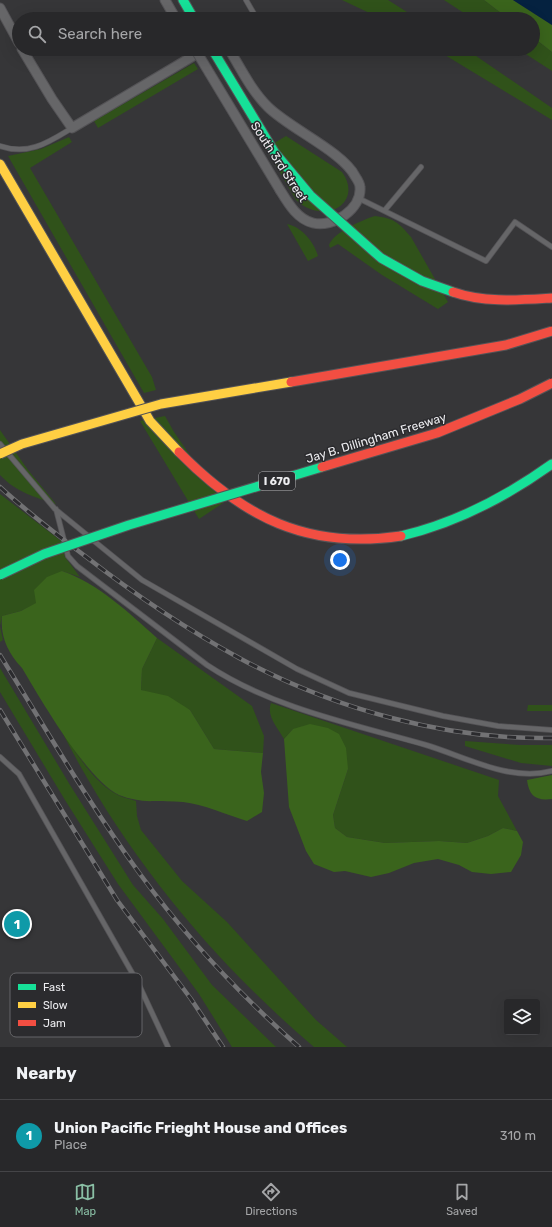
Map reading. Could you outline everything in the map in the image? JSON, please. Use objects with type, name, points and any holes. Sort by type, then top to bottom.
[{"type":"highway","points":[[182,0],[190,12]]},
{"type":"highway","points":[[216,56],[275,153],[310,195],[382,258],[422,280],[468,297],[514,300],[552,298]]},
{"type":"highway","points":[[0,164],[150,421],[181,456],[202,475],[246,509],[278,524],[309,534],[355,540],[400,536],[446,523],[500,497],[552,464]]},
{"type":"highway","points":[[0,454],[22,444],[161,404],[506,345],[552,331]]},
{"type":"highway","name":"Jay B. Dillingham Freeway","points":[[0,575],[44,554],[129,524],[437,433],[520,399],[552,383]]},
{"type":"street","points":[[165,0],[172,12]]},
{"type":"street","points":[[0,8],[12,30]]},
{"type":"street","points":[[26,56],[52,99],[72,128],[193,56]]},
{"type":"street","name":"South 3rd Street","points":[[198,56],[293,210],[313,223],[325,224],[347,214],[358,198],[360,187],[347,164],[282,119],[268,107],[252,88],[233,56]]},
{"type":"lane","points":[[246,0],[253,12]]},
{"type":"lane","points":[[0,146],[12,150],[31,149],[49,142],[72,128]]},
{"type":"lane","points":[[385,210],[421,167]]},
{"type":"lane","points":[[358,198],[375,208],[385,210],[486,261],[516,222],[552,247]]},
{"type":"lane","points":[[0,444],[56,509],[142,580],[297,669],[349,692],[429,713],[498,726],[552,730]]},
{"type":"lane","points":[[56,509],[68,556],[77,566],[207,665],[227,678],[273,699],[432,747],[488,767],[530,773],[552,771]]},
{"type":"lane","points":[[0,757],[19,774],[23,780],[132,973]]},
{"type":"lane","points":[[142,991],[168,1047]]},
{"type":"green space","points":[[342,0],[388,0],[407,12],[367,12]]},
{"type":"green space","points":[[444,0],[484,0],[500,12],[462,12]]},
{"type":"green space","points":[[484,0],[513,0],[532,12],[500,12]]},
{"type":"green space","points":[[540,17],[552,25],[552,52],[540,43]]},
{"type":"green space","points":[[540,43],[552,52],[552,71],[529,56],[540,56]]},
{"type":"green space","points":[[447,56],[476,56],[552,108],[552,120]]},
{"type":"green space","points":[[194,63],[198,69],[98,128],[94,121]]},
{"type":"green space","points":[[286,136],[342,172],[348,183],[348,193],[345,201],[338,207],[329,211],[319,211],[307,208],[296,200],[266,148]]},
{"type":"green space","points":[[69,137],[72,142],[30,168],[152,377],[156,390],[144,393],[8,156],[41,149]]},
{"type":"green space","points":[[375,216],[387,218],[396,222],[411,237],[448,302],[438,309],[382,275],[338,244],[330,248],[329,245],[332,240],[342,231],[363,220]]},
{"type":"green space","points":[[287,224],[298,228],[307,236],[314,246],[318,256],[308,261]]},
{"type":"green space","points":[[165,416],[174,432],[223,503],[199,519],[140,421]]},
{"type":"green space","points":[[0,430],[28,470],[56,504],[19,490],[0,475]]},
{"type":"green space","points":[[0,494],[61,541],[65,557],[80,577],[62,571],[37,603],[21,611],[2,616],[0,626]]},
{"type":"green space","points":[[62,571],[101,591],[157,638],[142,669],[141,690],[168,696],[190,710],[214,749],[263,753],[261,772],[264,793],[262,812],[247,821],[191,803],[135,800],[119,795],[107,787],[93,774],[53,719],[22,668],[9,650],[2,631],[2,616],[21,611],[36,603],[34,590],[47,577]]},
{"type":"green space","points":[[0,626],[3,640],[0,642]]},
{"type":"green space","points":[[157,638],[252,706],[264,736],[263,753],[214,749],[190,710],[141,690],[142,669]]},
{"type":"green space","points":[[0,668],[70,785],[133,885],[163,919],[212,985],[276,1047],[232,1047],[199,994],[118,884],[65,800],[0,692]]},
{"type":"green space","points":[[271,703],[499,780],[498,796],[517,831],[503,828],[488,836],[467,843],[439,841],[385,843],[347,837],[335,828],[333,815],[348,769],[293,729],[284,739],[271,717]]},
{"type":"green space","points":[[528,705],[552,705],[552,711],[527,711]]},
{"type":"green space","points":[[58,724],[84,764],[99,782],[118,795],[136,801],[137,816],[141,830],[182,881],[227,922],[316,1020],[347,1047],[314,1047],[275,1013],[203,938],[138,857],[82,770]]},
{"type":"green space","points":[[310,724],[328,728],[339,734],[346,748],[348,769],[333,815],[335,828],[347,837],[385,843],[439,841],[467,843],[488,836],[503,828],[517,831],[523,842],[521,855],[511,872],[491,874],[472,872],[459,865],[438,859],[414,863],[389,873],[371,877],[345,871],[334,872],[314,864],[306,851],[289,807],[284,739],[293,729]]},
{"type":"green space","points":[[465,741],[520,745],[552,745],[552,766],[521,763],[465,746]]},
{"type":"green space","points":[[552,775],[552,799],[542,799],[534,796],[530,790],[527,780]]},
{"type":"water","points":[[513,0],[552,0],[552,25],[540,17],[540,12],[532,12]]},
{"type":"railway","points":[[0,487],[52,531],[141,597],[221,648],[277,677],[314,693],[352,706],[392,718],[432,727],[472,734],[552,738]]},
{"type":"railway","points":[[0,655],[103,821],[140,874],[176,920],[215,965],[256,1007],[299,1047]]},
{"type":"railway","points":[[0,710],[117,900],[191,999],[223,1047]]},
{"type":"traffic: fast","points":[[183,0],[190,12]]},
{"type":"traffic: fast","points":[[216,56],[275,153],[310,195],[381,258],[422,281],[453,292]]},
{"type":"traffic: fast","points":[[401,536],[441,524],[480,508],[499,498],[552,464]]},
{"type":"traffic: fast","points":[[0,575],[44,554],[129,525],[322,467]]},
{"type":"traffic: slow","points":[[0,164],[150,421],[179,452]]},
{"type":"traffic: slow","points":[[0,454],[22,444],[161,404],[291,382]]},
{"type":"traffic: jam","points":[[453,292],[477,298],[502,300],[552,298]]},
{"type":"traffic: jam","points":[[291,382],[506,345],[552,331]]},
{"type":"traffic: jam","points":[[322,467],[437,433],[520,399],[552,383]]},
{"type":"traffic: jam","points":[[179,452],[227,495],[253,511],[279,524],[306,533],[336,538],[367,539],[401,536]]},
{"type":"place","name":"Union Pacific Frieght House and Offices","points":[[17,924]]}]
